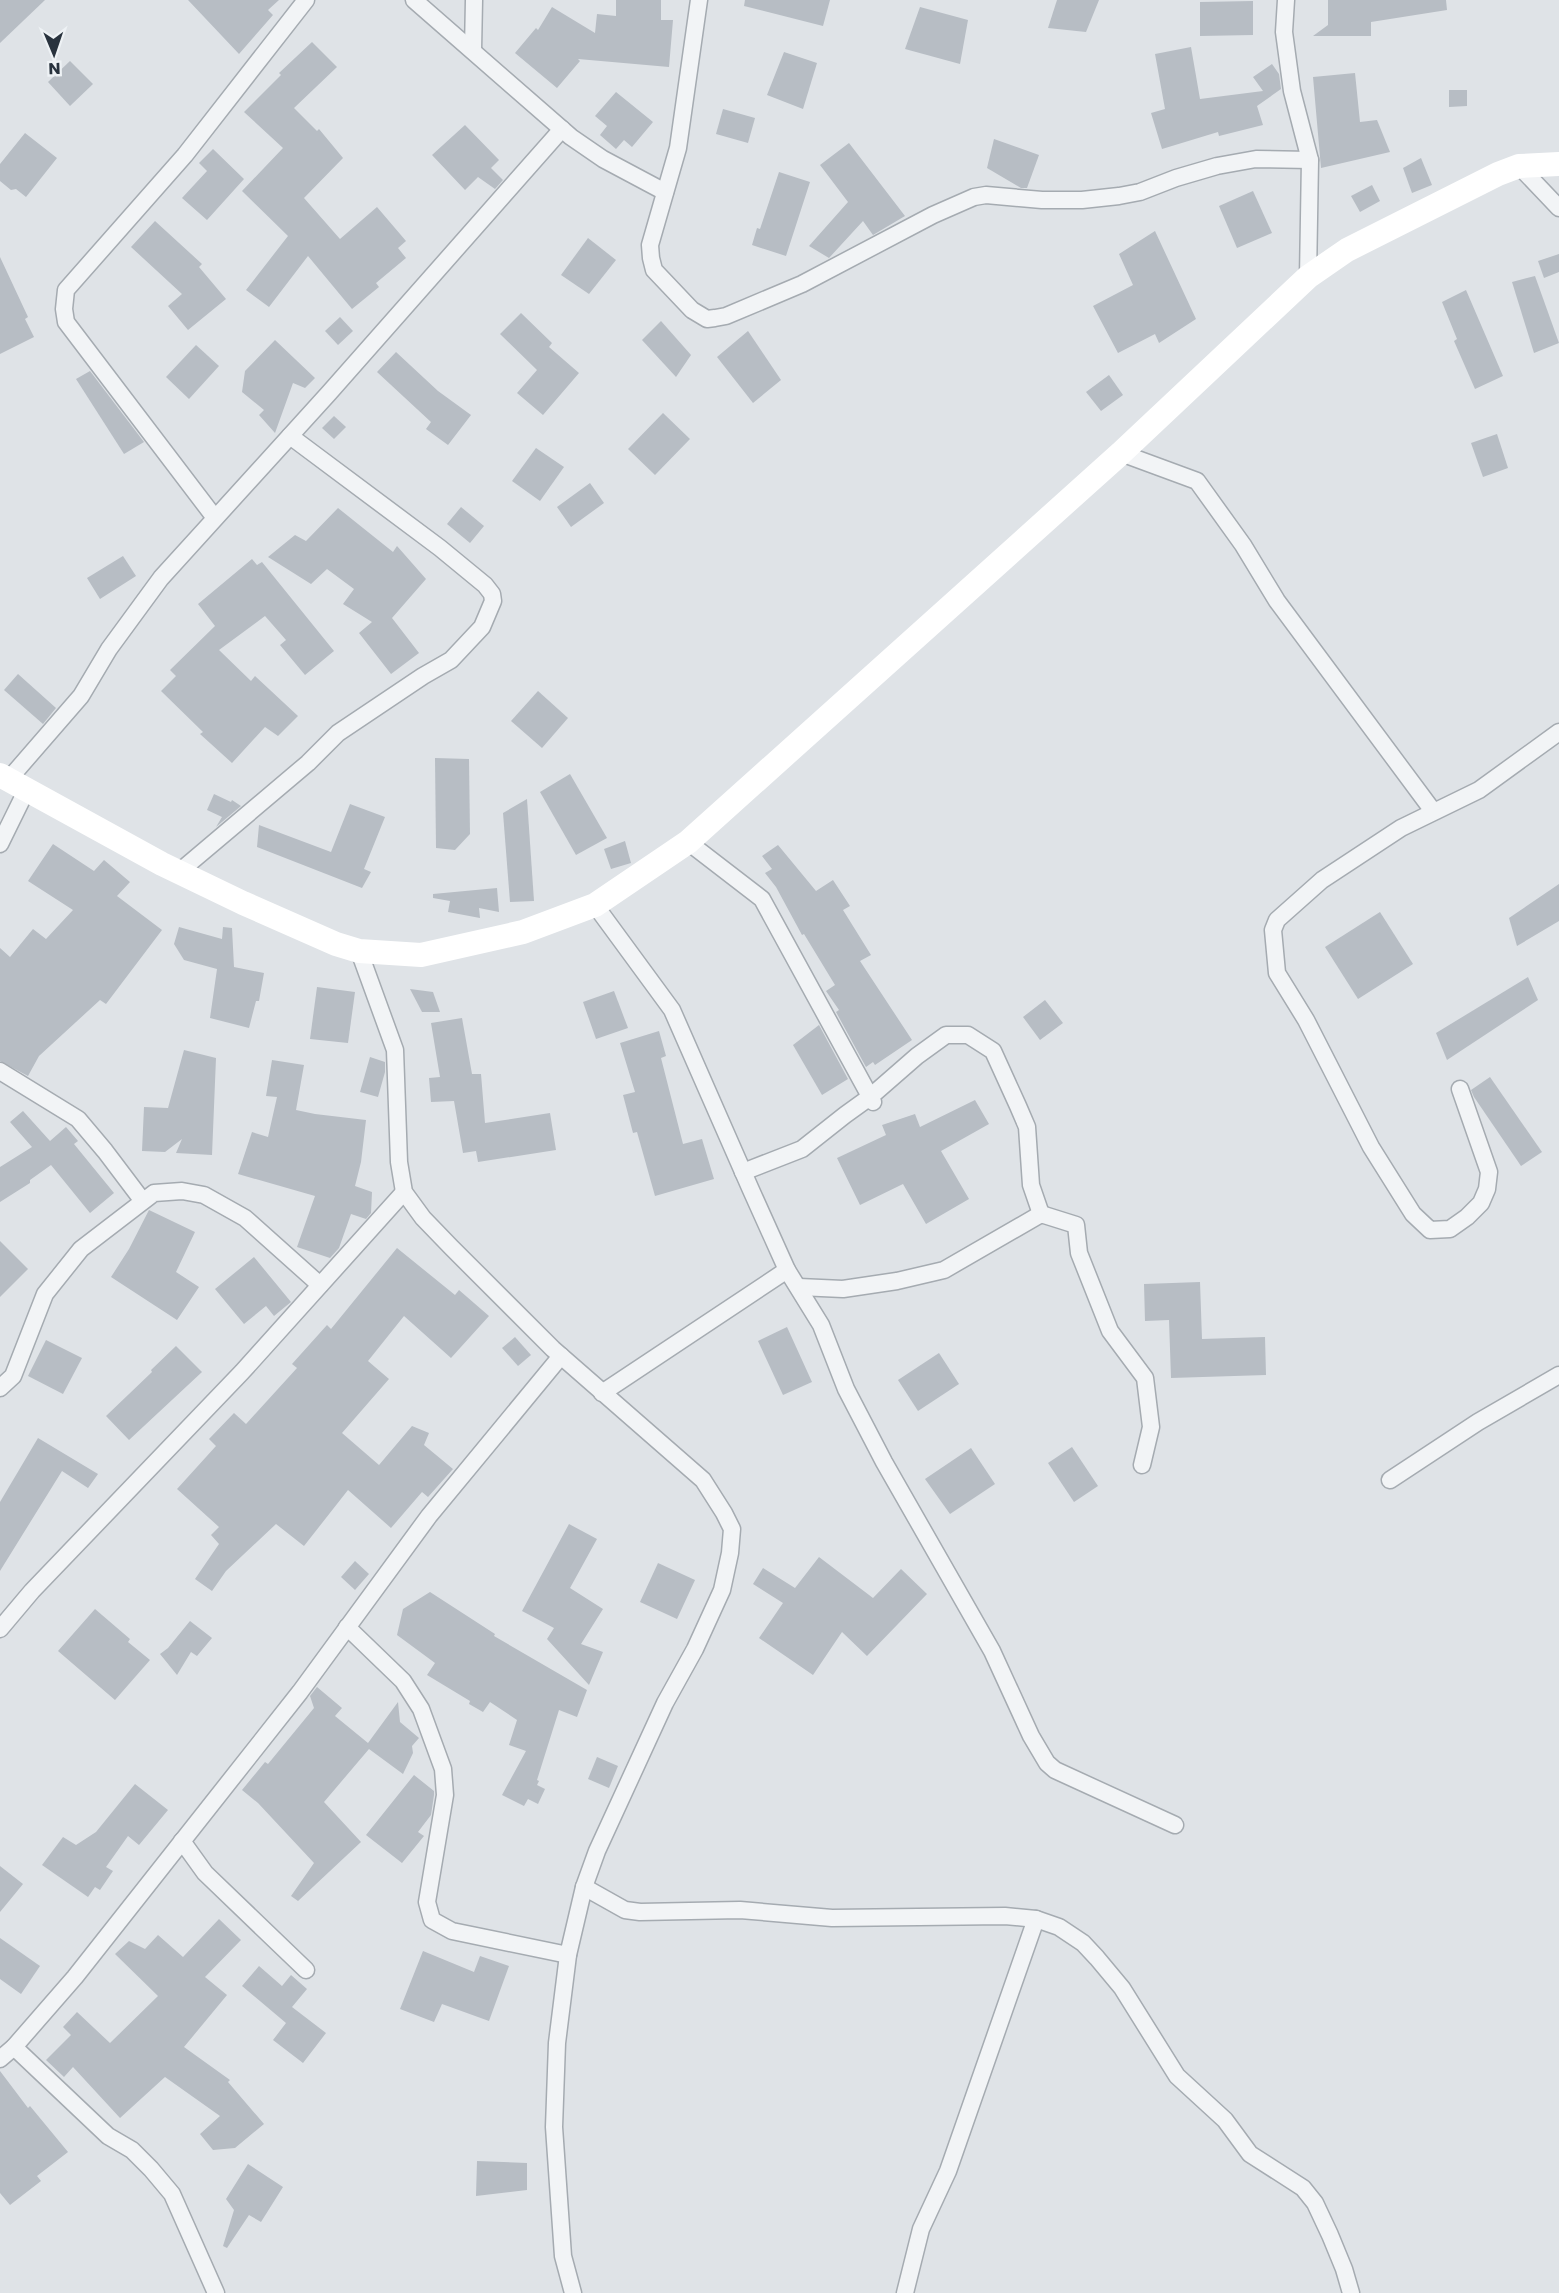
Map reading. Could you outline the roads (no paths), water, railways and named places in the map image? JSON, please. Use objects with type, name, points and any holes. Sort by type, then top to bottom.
[{"type":"main road","points":[[12,781],[179,872],[326,939],[359,951],[421,955],[523,932],[595,904],[688,842],[1121,453],[1308,278],[1347,250],[1498,174],[1518,166],[1559,164]]},
{"type":"street","points":[[215,518],[66,322],[64,309],[66,290],[185,155],[306,0]]},
{"type":"street","points":[[414,0],[562,129],[603,159],[665,192]]},
{"type":"street","points":[[473,50],[474,0]]},
{"type":"street","points":[[699,0],[678,148],[650,245],[654,270],[692,310],[707,319],[726,316],[802,284],[933,215],[974,197],[986,195],[1042,200],[1082,200],[1119,196],[1140,192],[1217,166],[1256,159],[1310,160]]},
{"type":"street","points":[[1286,0],[1284,32],[1292,91],[1310,160],[1308,278]]},
{"type":"street","points":[[0,844],[12,781],[81,696],[109,649],[161,578],[562,129]]},
{"type":"street","points":[[1518,166],[1559,208]]},
{"type":"street","points":[[179,872],[308,763],[338,733],[451,660],[482,627],[493,601],[492,594],[485,585],[440,548],[290,436]]},
{"type":"street","points":[[1121,453],[1197,481],[1243,545],[1277,601],[1433,811]]},
{"type":"street","points":[[1460,1089],[1489,1172],[1487,1189],[1481,1203],[1467,1217],[1450,1229],[1430,1230],[1413,1214],[1371,1147],[1306,1020],[1277,973],[1272,942],[1273,930],[1276,920],[1322,879],[1401,828],[1479,790],[1559,732]]},
{"type":"street","points":[[688,842],[762,899],[872,1100]]},
{"type":"street","points":[[595,904],[672,1010],[787,1270],[821,1325],[846,1389],[884,1462],[992,1651],[1031,1736],[1047,1762],[1055,1770],[1175,1825]]},
{"type":"street","points":[[359,951],[394,1050],[399,1162],[404,1192],[423,1218],[561,1356],[703,1480],[732,1529],[730,1553],[722,1590],[635,1765],[597,1851],[584,1887],[568,1955],[557,2043],[554,2127],[563,2256],[573,2293]]},
{"type":"street","points":[[743,1172],[802,1149],[845,1114],[872,1100],[917,1056],[946,1035],[968,1035],[993,1051],[1027,1127],[1031,1185],[1041,1214]]},
{"type":"street","points":[[0,1071],[78,1119],[141,1200]]},
{"type":"street","points":[[0,1388],[13,1376],[45,1294],[81,1249],[141,1200],[154,1193],[182,1191],[204,1195],[245,1218],[320,1285]]},
{"type":"street","points":[[0,1629],[32,1591],[242,1372],[404,1192]]},
{"type":"street","points":[[799,1287],[843,1289],[897,1281],[944,1270],[1041,1214],[1076,1225],[1079,1253],[1110,1331],[1144,1378],[1151,1427],[1142,1465]]},
{"type":"street","points":[[602,1393],[787,1270]]},
{"type":"street","points":[[0,2060],[75,1977],[300,1692],[429,1516],[561,1356]]},
{"type":"street","points":[[1390,1480],[1478,1422],[1559,1375]]},
{"type":"street","points":[[347,1627],[403,1681],[422,1709],[443,1769],[445,1795],[427,1902],[432,1920],[452,1931],[568,1955]]},
{"type":"street","points":[[182,1841],[205,1872],[306,1970]]},
{"type":"street","points":[[584,1887],[625,1910],[640,1912],[740,1910],[832,1918],[1005,1916],[1036,1919],[1059,1927],[1083,1943],[1122,1988],[1177,2076],[1225,2120],[1250,2154],[1303,2188],[1314,2203],[1330,2235],[1351,2293]]},
{"type":"street","points":[[905,2293],[921,2229],[948,2171],[1036,1919]]},
{"type":"street","points":[[14,2047],[112,2140],[132,2150],[172,2194],[216,2293]]}]
